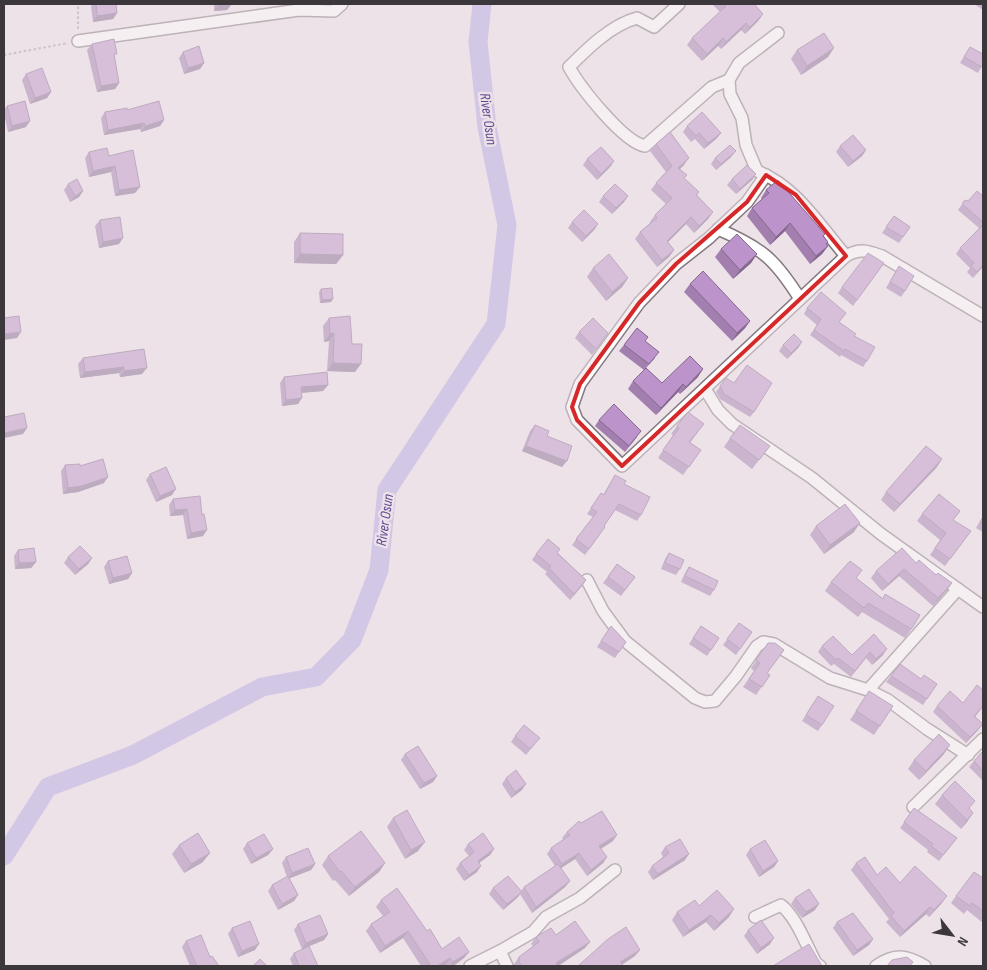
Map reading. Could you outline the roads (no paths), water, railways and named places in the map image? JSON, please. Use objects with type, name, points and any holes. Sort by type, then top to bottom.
[{"type":"street","points":[[78,41],[299,10],[334,12],[342,4]]},
{"type":"street","points":[[679,4],[654,27],[637,18],[625,21],[584,52],[569,67],[574,77],[594,103],[639,145],[645,146],[712,87],[729,80]]},
{"type":"street","points":[[778,32],[739,63],[729,80],[730,94],[742,118],[746,145],[756,171],[774,178],[796,195],[846,256]]},
{"type":"street","points":[[766,175],[747,202],[676,264],[639,303],[580,384],[572,407],[577,420],[622,466],[846,256],[864,250],[882,256],[983,316]]},
{"type":"street","points":[[718,229],[748,242],[779,267],[800,300]]},
{"type":"street","points":[[705,389],[718,410],[732,424],[812,478],[881,534],[983,607]]},
{"type":"street","points":[[587,580],[603,611],[624,641],[694,698],[705,702],[715,701],[736,676],[757,646],[763,642],[774,644],[830,678],[868,690],[888,700],[927,729],[968,755]]},
{"type":"street","points":[[868,690],[958,589]]},
{"type":"street","points":[[913,807],[983,739]]},
{"type":"street","points":[[470,966],[533,932],[546,917],[580,898],[615,870]]},
{"type":"street","points":[[755,917],[780,905],[783,907],[793,919],[816,963],[820,966]]},
{"type":"street","points":[[500,951],[507,966]]},
{"type":"street","points":[[876,966],[891,958],[904,956],[925,966]]},
{"type":"waterway","name":"River Osun","points":[[4,856],[48,787],[133,755],[262,687],[316,677],[352,640],[379,570],[387,490],[496,324],[507,225],[487,127],[478,42],[482,4]]}]
